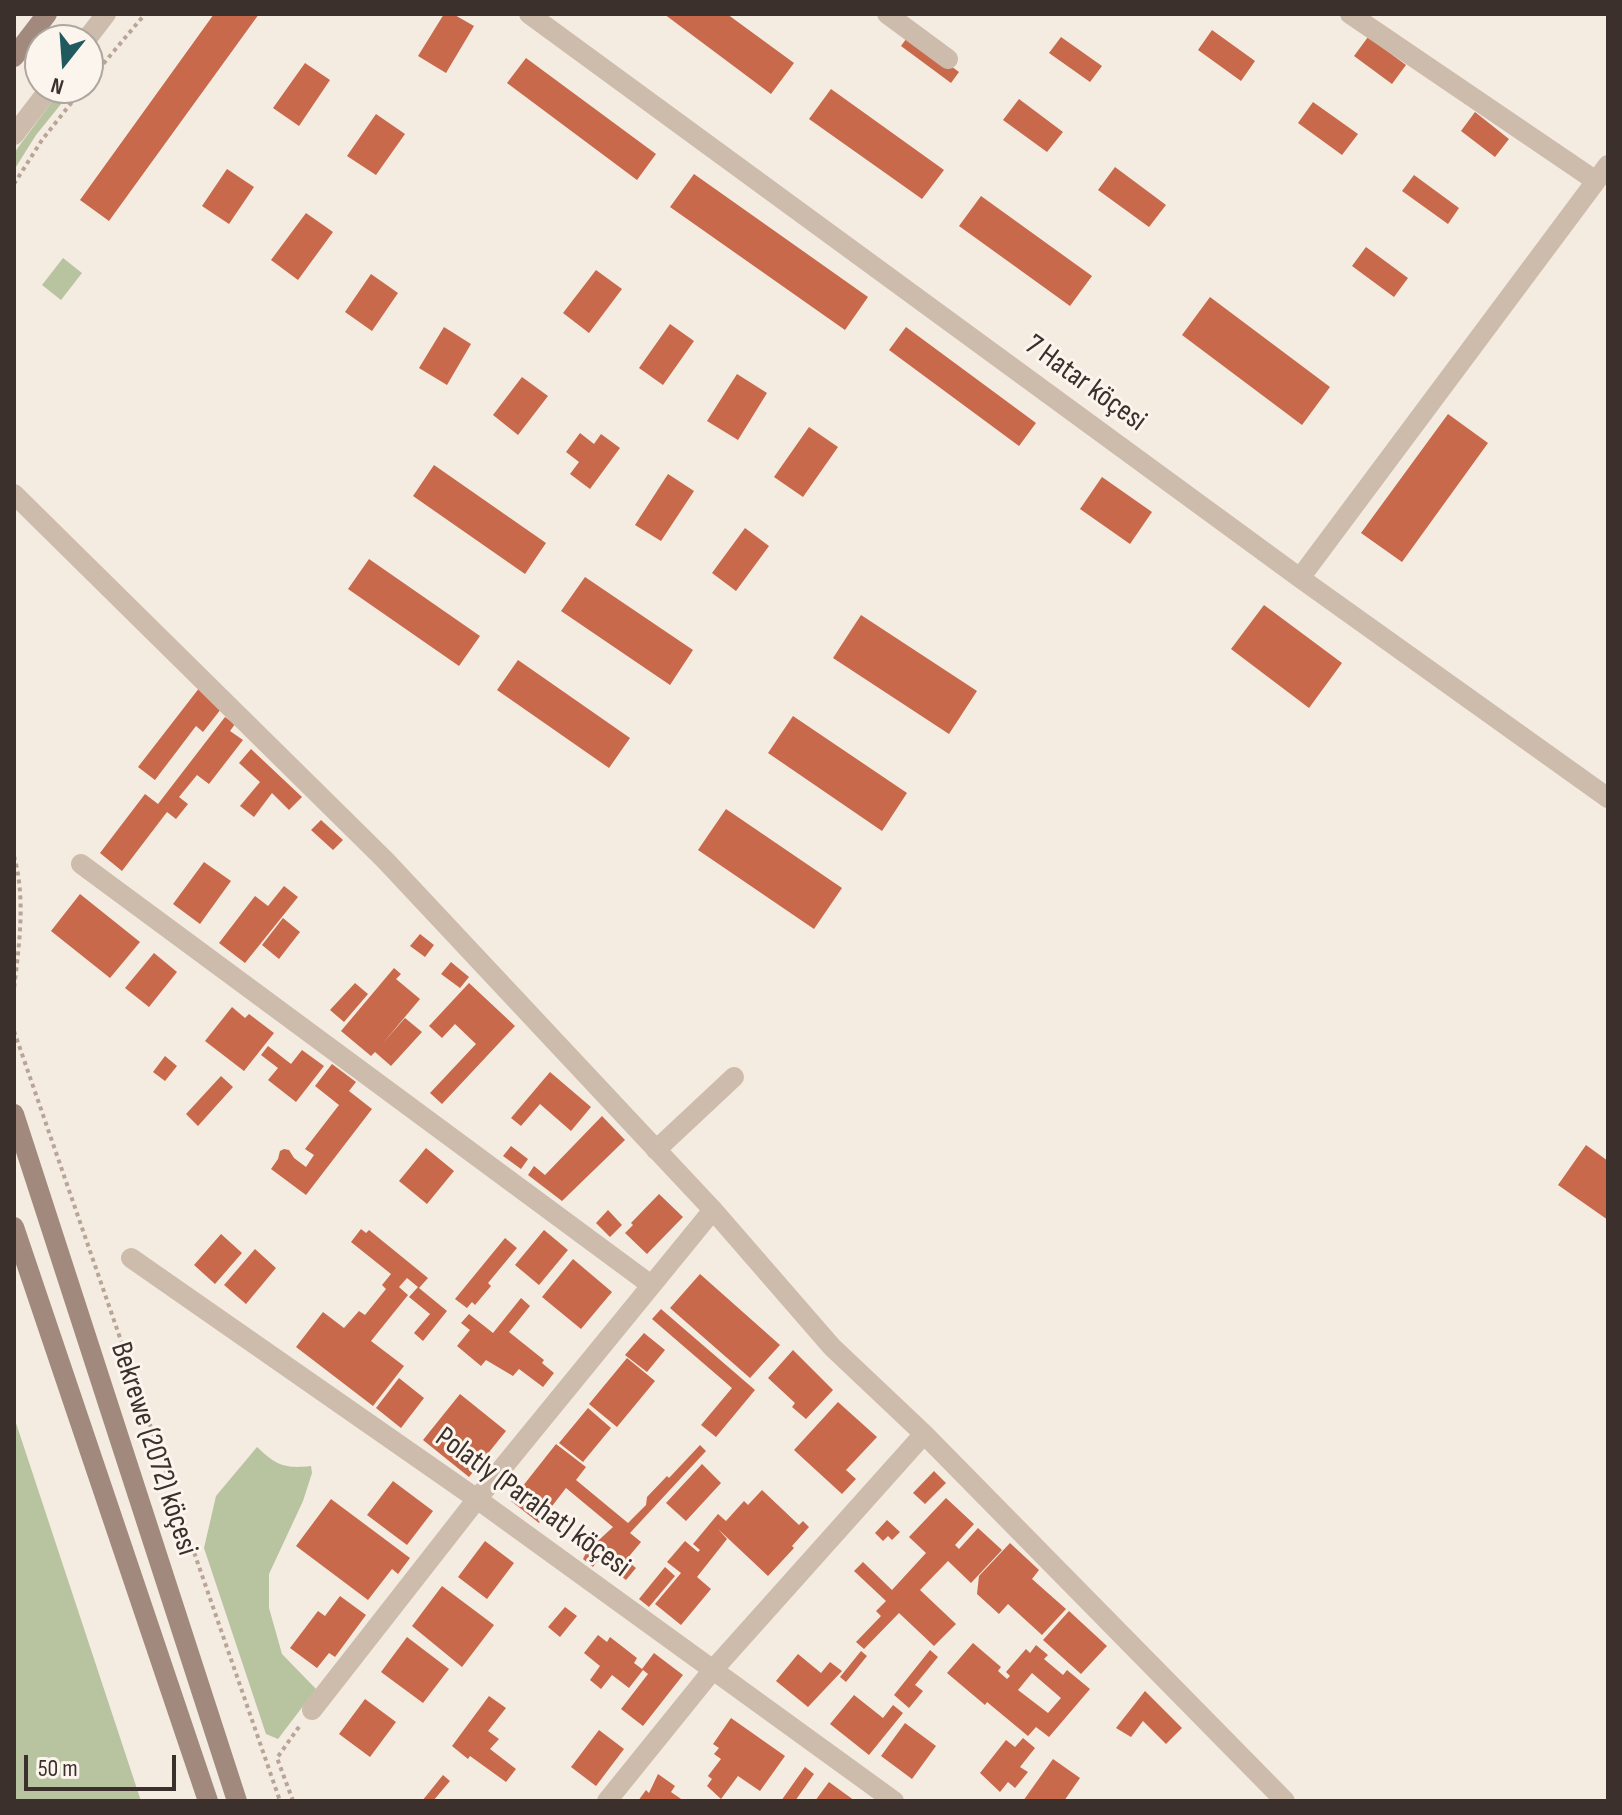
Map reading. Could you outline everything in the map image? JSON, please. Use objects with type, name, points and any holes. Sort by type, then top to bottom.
[{"type":"main road","points":[[14,57],[47,14]]},
{"type":"main road","name":"Bekrewe (2072) köçesi","points":[[14,1114],[237,1801]]},
{"type":"main road","name":"Bekrewe (2072) köçesi","points":[[14,1227],[208,1801]]},
{"type":"street","name":"7 Hatar köçesi","points":[[529,14],[1300,578],[1608,798]]},
{"type":"street","points":[[887,14],[948,59]]},
{"type":"street","points":[[1300,578],[1602,173],[1350,14]]},
{"type":"street","points":[[14,135],[38,104]]},
{"type":"street","points":[[14,494],[385,860],[713,1210],[832,1347],[924,1434],[1285,1801]]},
{"type":"street","points":[[81,864],[651,1285]]},
{"type":"street","points":[[656,1150],[734,1077]]},
{"type":"street","points":[[312,1710],[477,1499],[713,1210]]},
{"type":"street","name":"Polatly (Parahat) köçesi","points":[[131,1258],[477,1499],[894,1801]]},
{"type":"street","points":[[607,1801],[712,1671],[924,1434]]},
{"type":"path","points":[[104,63],[145,14]]},
{"type":"path","points":[[14,184],[42,140],[70,104]]},
{"type":"path","points":[[14,856],[19,872],[21,908],[14,989]]},
{"type":"path","points":[[14,1031],[280,1801]]},
{"type":"path","points":[[293,1801],[277,1758],[312,1710]]},
{"type":"green space","points":[[50,104],[61,104],[36,135],[14,170],[14,153]]},
{"type":"green space","points":[[63,258],[82,273],[61,300],[42,285]]},
{"type":"green space","points":[[14,1417],[141,1801],[14,1801]]},
{"type":"green space","points":[[257,1447],[281,1464],[311,1466],[312,1473],[303,1501],[269,1574],[269,1608],[282,1654],[316,1689],[278,1739],[266,1734],[204,1548],[216,1496]]},
{"type":"building","points":[[214,14],[259,14],[109,221],[80,200]]},
{"type":"building","points":[[444,14],[453,14],[474,26],[446,73],[418,56]]},
{"type":"building","points":[[664,14],[727,14],[794,63],[771,94]]},
{"type":"building","points":[[1212,30],[1255,61],[1241,81],[1198,50]]},
{"type":"building","points":[[909,35],[959,72],[951,83],[901,46]]},
{"type":"building","points":[[1061,37],[1102,66],[1090,82],[1049,53]]},
{"type":"building","points":[[1368,37],[1406,65],[1392,84],[1354,56]]},
{"type":"building","points":[[526,58],[656,154],[637,180],[507,83]]},
{"type":"building","points":[[305,63],[330,80],[299,126],[273,108]]},
{"type":"building","points":[[831,89],[944,170],[922,199],[809,119]]},
{"type":"building","points":[[1019,99],[1063,132],[1047,152],[1003,120]]},
{"type":"building","points":[[1313,102],[1358,134],[1342,155],[1298,123]]},
{"type":"building","points":[[1475,112],[1509,139],[1495,157],[1461,131]]},
{"type":"building","points":[[376,114],[405,134],[376,175],[347,156]]},
{"type":"building","points":[[1115,167],[1166,205],[1149,227],[1098,190]]},
{"type":"building","points":[[227,169],[254,187],[229,224],[202,206]]},
{"type":"building","points":[[694,174],[868,297],[845,330],[670,207]]},
{"type":"building","points":[[1414,175],[1459,208],[1448,224],[1402,191]]},
{"type":"building","points":[[981,196],[1092,276],[1070,306],[959,226]]},
{"type":"building","points":[[306,213],[333,232],[298,280],[271,260]]},
{"type":"building","points":[[1366,247],[1408,278],[1394,297],[1352,266]]},
{"type":"building","points":[[596,270],[622,289],[589,333],[563,313]]},
{"type":"building","points":[[371,274],[398,293],[372,331],[345,312]]},
{"type":"building","points":[[1210,297],[1330,387],[1302,425],[1182,335]]},
{"type":"building","points":[[670,324],[694,341],[663,385],[639,368]]},
{"type":"building","points":[[444,327],[471,344],[447,385],[419,368]]},
{"type":"building","points":[[906,327],[1036,423],[1019,446],[889,350]]},
{"type":"building","points":[[737,374],[767,393],[738,440],[707,421]]},
{"type":"building","points":[[522,377],[548,396],[518,435],[493,415]]},
{"type":"building","points":[[1448,414],[1488,443],[1402,562],[1361,533]]},
{"type":"building","points":[[809,427],[838,447],[803,497],[774,477]]},
{"type":"building","points":[[580,433],[594,444],[601,434],[620,448],[590,489],[570,474],[579,462],[566,452]]},
{"type":"building","points":[[434,465],[546,543],[525,574],[413,496]]},
{"type":"building","points":[[668,474],[694,491],[661,541],[635,525]]},
{"type":"building","points":[[1102,477],[1152,512],[1130,544],[1080,509]]},
{"type":"building","points":[[745,528],[769,546],[736,591],[712,573]]},
{"type":"building","points":[[369,559],[480,636],[459,666],[348,589]]},
{"type":"building","points":[[585,577],[693,650],[670,685],[561,611]]},
{"type":"building","points":[[1264,605],[1342,663],[1309,708],[1231,649]]},
{"type":"building","points":[[861,615],[977,691],[949,734],[833,658]]},
{"type":"building","points":[[518,660],[630,738],[609,768],[497,690]]},
{"type":"building","points":[[200,687],[221,709],[203,732],[196,726],[155,780],[138,767]]},
{"type":"building","points":[[793,716],[907,793],[882,831],[768,753]]},
{"type":"building","points":[[225,717],[235,724],[230,731],[243,740],[209,784],[197,775],[179,797],[188,804],[176,819],[167,812],[122,871],[100,853],[145,794],[158,804]]},
{"type":"building","points":[[251,749],[302,797],[289,810],[272,793],[254,817],[240,806],[260,782],[239,763]]},
{"type":"building","points":[[726,809],[842,888],[814,929],[698,850]]},
{"type":"building","points":[[321,820],[343,840],[333,850],[311,830]]},
{"type":"building","points":[[204,862],[231,881],[200,924],[173,904]]},
{"type":"building","points":[[284,886],[298,897],[245,963],[219,943],[255,896],[268,906]]},
{"type":"building","points":[[80,894],[140,942],[110,978],[51,931]]},
{"type":"building","points":[[283,918],[300,932],[279,959],[262,945]]},
{"type":"building","points":[[420,934],[434,945],[425,957],[410,946]]},
{"type":"building","points":[[154,953],[177,972],[149,1007],[125,988]]},
{"type":"building","points":[[451,962],[469,977],[460,988],[441,974]]},
{"type":"building","points":[[394,968],[401,974],[396,979],[420,999],[383,1043],[405,1018],[422,1032],[391,1066],[375,1052],[371,1056],[341,1031]]},
{"type":"building","points":[[355,983],[368,994],[344,1022],[330,1010]]},
{"type":"building","points":[[469,983],[515,1026],[442,1104],[430,1093],[476,1044],[455,1024],[442,1038],[429,1026]]},
{"type":"building","points":[[232,1007],[245,1018],[249,1014],[274,1033],[244,1071],[205,1041]]},
{"type":"building","points":[[268,1046],[291,1064],[302,1050],[324,1066],[296,1102],[268,1080],[278,1068],[261,1055]]},
{"type":"building","points":[[165,1056],[177,1066],[165,1081],[153,1072]]},
{"type":"building","points":[[332,1064],[356,1082],[349,1091],[372,1109],[306,1195],[271,1169],[284,1149],[306,1167],[314,1155],[305,1149],[339,1105],[315,1086]]},
{"type":"building","points":[[550,1072],[591,1107],[571,1131],[540,1104],[521,1126],[511,1118]]},
{"type":"building","points":[[221,1076],[233,1087],[198,1126],[186,1114]]},
{"type":"building","points":[[602,1116],[625,1140],[562,1201],[528,1175],[534,1166],[545,1175]]},
{"type":"building","points":[[1586,1145],[1608,1161],[1608,1220],[1558,1185]]},
{"type":"building","points":[[511,1146],[528,1159],[521,1169],[503,1156]]},
{"type":"building","points":[[426,1148],[454,1171],[427,1204],[399,1181]]},
{"type":"building","points":[[659,1194],[683,1217],[647,1254],[625,1233]]},
{"type":"building","points":[[608,1210],[622,1225],[610,1237],[596,1223]]},
{"type":"building","points":[[361,1229],[366,1233],[369,1230],[428,1278],[419,1288],[447,1311],[423,1341],[414,1333],[430,1314],[409,1297],[418,1287],[407,1278],[399,1287],[408,1295],[371,1341],[404,1366],[373,1406],[296,1347],[323,1312],[344,1328],[359,1311],[365,1315],[386,1289],[382,1285],[391,1274],[351,1242]]},
{"type":"building","points":[[544,1230],[568,1250],[539,1285],[515,1265]]},
{"type":"building","points":[[221,1234],[242,1253],[215,1284],[194,1265]]},
{"type":"building","points":[[505,1238],[517,1248],[488,1283],[491,1286],[475,1305],[472,1302],[467,1308],[455,1299]]},
{"type":"building","points":[[255,1249],[276,1268],[246,1304],[224,1285]]},
{"type":"building","points":[[573,1259],[612,1292],[581,1329],[542,1297]]},
{"type":"building","points":[[700,1274],[780,1345],[750,1378],[670,1308]]},
{"type":"building","points":[[521,1298],[530,1306],[509,1332],[544,1360],[542,1363],[554,1373],[543,1387],[519,1369],[513,1376],[486,1360],[481,1366],[457,1346],[470,1330],[461,1323],[469,1314],[493,1333]]},
{"type":"building","points":[[661,1309],[755,1390],[716,1437],[701,1425],[732,1388],[652,1319]]},
{"type":"building","points":[[644,1333],[665,1350],[647,1372],[625,1355]]},
{"type":"building","points":[[793,1350],[833,1390],[806,1419],[792,1407],[795,1403],[768,1378]]},
{"type":"building","points":[[627,1358],[655,1381],[617,1427],[589,1404]]},
{"type":"building","points":[[399,1378],[424,1398],[401,1428],[376,1408]]},
{"type":"building","points":[[460,1394],[506,1431],[469,1477],[423,1440]]},
{"type":"building","points":[[838,1402],[877,1437],[846,1470],[856,1479],[842,1494],[794,1450]]},
{"type":"building","points":[[588,1408],[611,1428],[583,1462],[559,1443]]},
{"type":"building","points":[[556,1444],[586,1467],[576,1480],[628,1523],[646,1505],[647,1497],[700,1445],[706,1451],[630,1533],[641,1542],[626,1560],[636,1568],[626,1580],[607,1565],[597,1561],[593,1567],[583,1559],[587,1551],[613,1527],[566,1488],[539,1523],[511,1501]]},
{"type":"building","points":[[702,1464],[721,1483],[686,1521],[666,1503]]},
{"type":"building","points":[[934,1471],[946,1483],[925,1504],[913,1493]]},
{"type":"building","points":[[393,1481],[433,1511],[407,1545],[367,1515]]},
{"type":"building","points":[[762,1490],[799,1525],[803,1521],[809,1527],[768,1576],[718,1529],[727,1539],[697,1577],[711,1589],[681,1625],[655,1604],[681,1573],[667,1562],[685,1541],[698,1552],[700,1550],[693,1544],[718,1514],[726,1521],[744,1501],[748,1505]]},
{"type":"building","points":[[946,1498],[974,1524],[955,1545],[959,1549],[978,1528],[1002,1550],[971,1583],[948,1561],[920,1590],[956,1624],[934,1646],[899,1613],[864,1649],[856,1642],[881,1616],[876,1611],[886,1601],[854,1571],[863,1562],[892,1590],[926,1553],[909,1537]]},
{"type":"building","points":[[331,1499],[410,1558],[398,1574],[392,1569],[368,1600],[296,1546]]},
{"type":"building","points":[[887,1520],[900,1532],[892,1540],[888,1536],[883,1541],[875,1533]]},
{"type":"building","points":[[485,1541],[514,1563],[487,1599],[458,1577]]},
{"type":"building","points":[[1010,1543],[1039,1570],[1032,1579],[1066,1609],[1042,1635],[1008,1604],[999,1614],[977,1594],[979,1576]]},
{"type":"building","points":[[665,1567],[675,1576],[649,1607],[639,1599]]},
{"type":"building","points":[[442,1586],[494,1625],[462,1667],[412,1626]]},
{"type":"building","points":[[340,1596],[366,1615],[335,1657],[329,1653],[317,1668],[290,1648],[318,1611],[325,1616]]},
{"type":"building","points":[[565,1607],[577,1616],[560,1637],[548,1627]]},
{"type":"building","points":[[1069,1611],[1107,1646],[1081,1674],[1043,1640]]},
{"type":"building","points":[[598,1635],[607,1642],[610,1637],[637,1658],[634,1663],[642,1669],[654,1653],[683,1675],[643,1726],[621,1709],[648,1674],[643,1670],[629,1688],[612,1675],[601,1689],[590,1680],[600,1666],[584,1653]]},
{"type":"building","points":[[407,1637],[449,1669],[423,1703],[381,1672]]},
{"type":"building","points":[[973,1643],[1001,1667],[998,1671],[1007,1679],[1010,1676],[1006,1672],[1026,1649],[1030,1653],[1036,1645],[1048,1655],[1044,1659],[1063,1675],[1067,1670],[1090,1689],[1049,1737],[1036,1727],[1028,1736],[947,1673]],"holes":[[[1032,1673],[1061,1698],[1048,1713],[1018,1690]]]},
{"type":"building","points":[[930,1650],[938,1657],[915,1685],[923,1691],[909,1708],[894,1695]]},
{"type":"building","points":[[861,1651],[867,1656],[846,1682],[840,1677]]},
{"type":"building","points":[[798,1654],[821,1673],[830,1662],[842,1671],[808,1707],[776,1681]]},
{"type":"building","points":[[1145,1691],[1182,1728],[1166,1744],[1143,1721],[1131,1737],[1116,1728]]},
{"type":"building","points":[[854,1695],[883,1718],[893,1705],[903,1713],[869,1755],[830,1724]]},
{"type":"building","points":[[489,1696],[506,1708],[488,1731],[499,1739],[490,1749],[516,1769],[506,1782],[452,1746]]},
{"type":"building","points":[[365,1699],[396,1722],[370,1757],[339,1734]]},
{"type":"building","points":[[731,1718],[785,1756],[760,1791],[738,1776],[721,1799],[707,1786],[712,1779],[708,1776],[721,1759],[714,1754],[719,1748],[713,1744]]},
{"type":"building","points":[[905,1723],[936,1746],[912,1779],[881,1756]]},
{"type":"building","points":[[599,1730],[624,1749],[596,1786],[571,1767]]},
{"type":"building","points":[[1023,1738],[1035,1748],[1020,1767],[1028,1772],[1015,1788],[1008,1782],[1000,1792],[980,1773],[1006,1740],[1015,1747]]},
{"type":"building","points":[[1053,1759],[1080,1778],[1064,1801],[1023,1801]]},
{"type":"building","points":[[805,1767],[814,1774],[795,1801],[781,1801]]},
{"type":"building","points":[[658,1774],[675,1786],[671,1792],[684,1801],[638,1801],[646,1790],[649,1793]]},
{"type":"building","points":[[443,1775],[450,1781],[433,1801],[422,1801]]},
{"type":"building","points":[[829,1782],[855,1801],[815,1801]]}]
